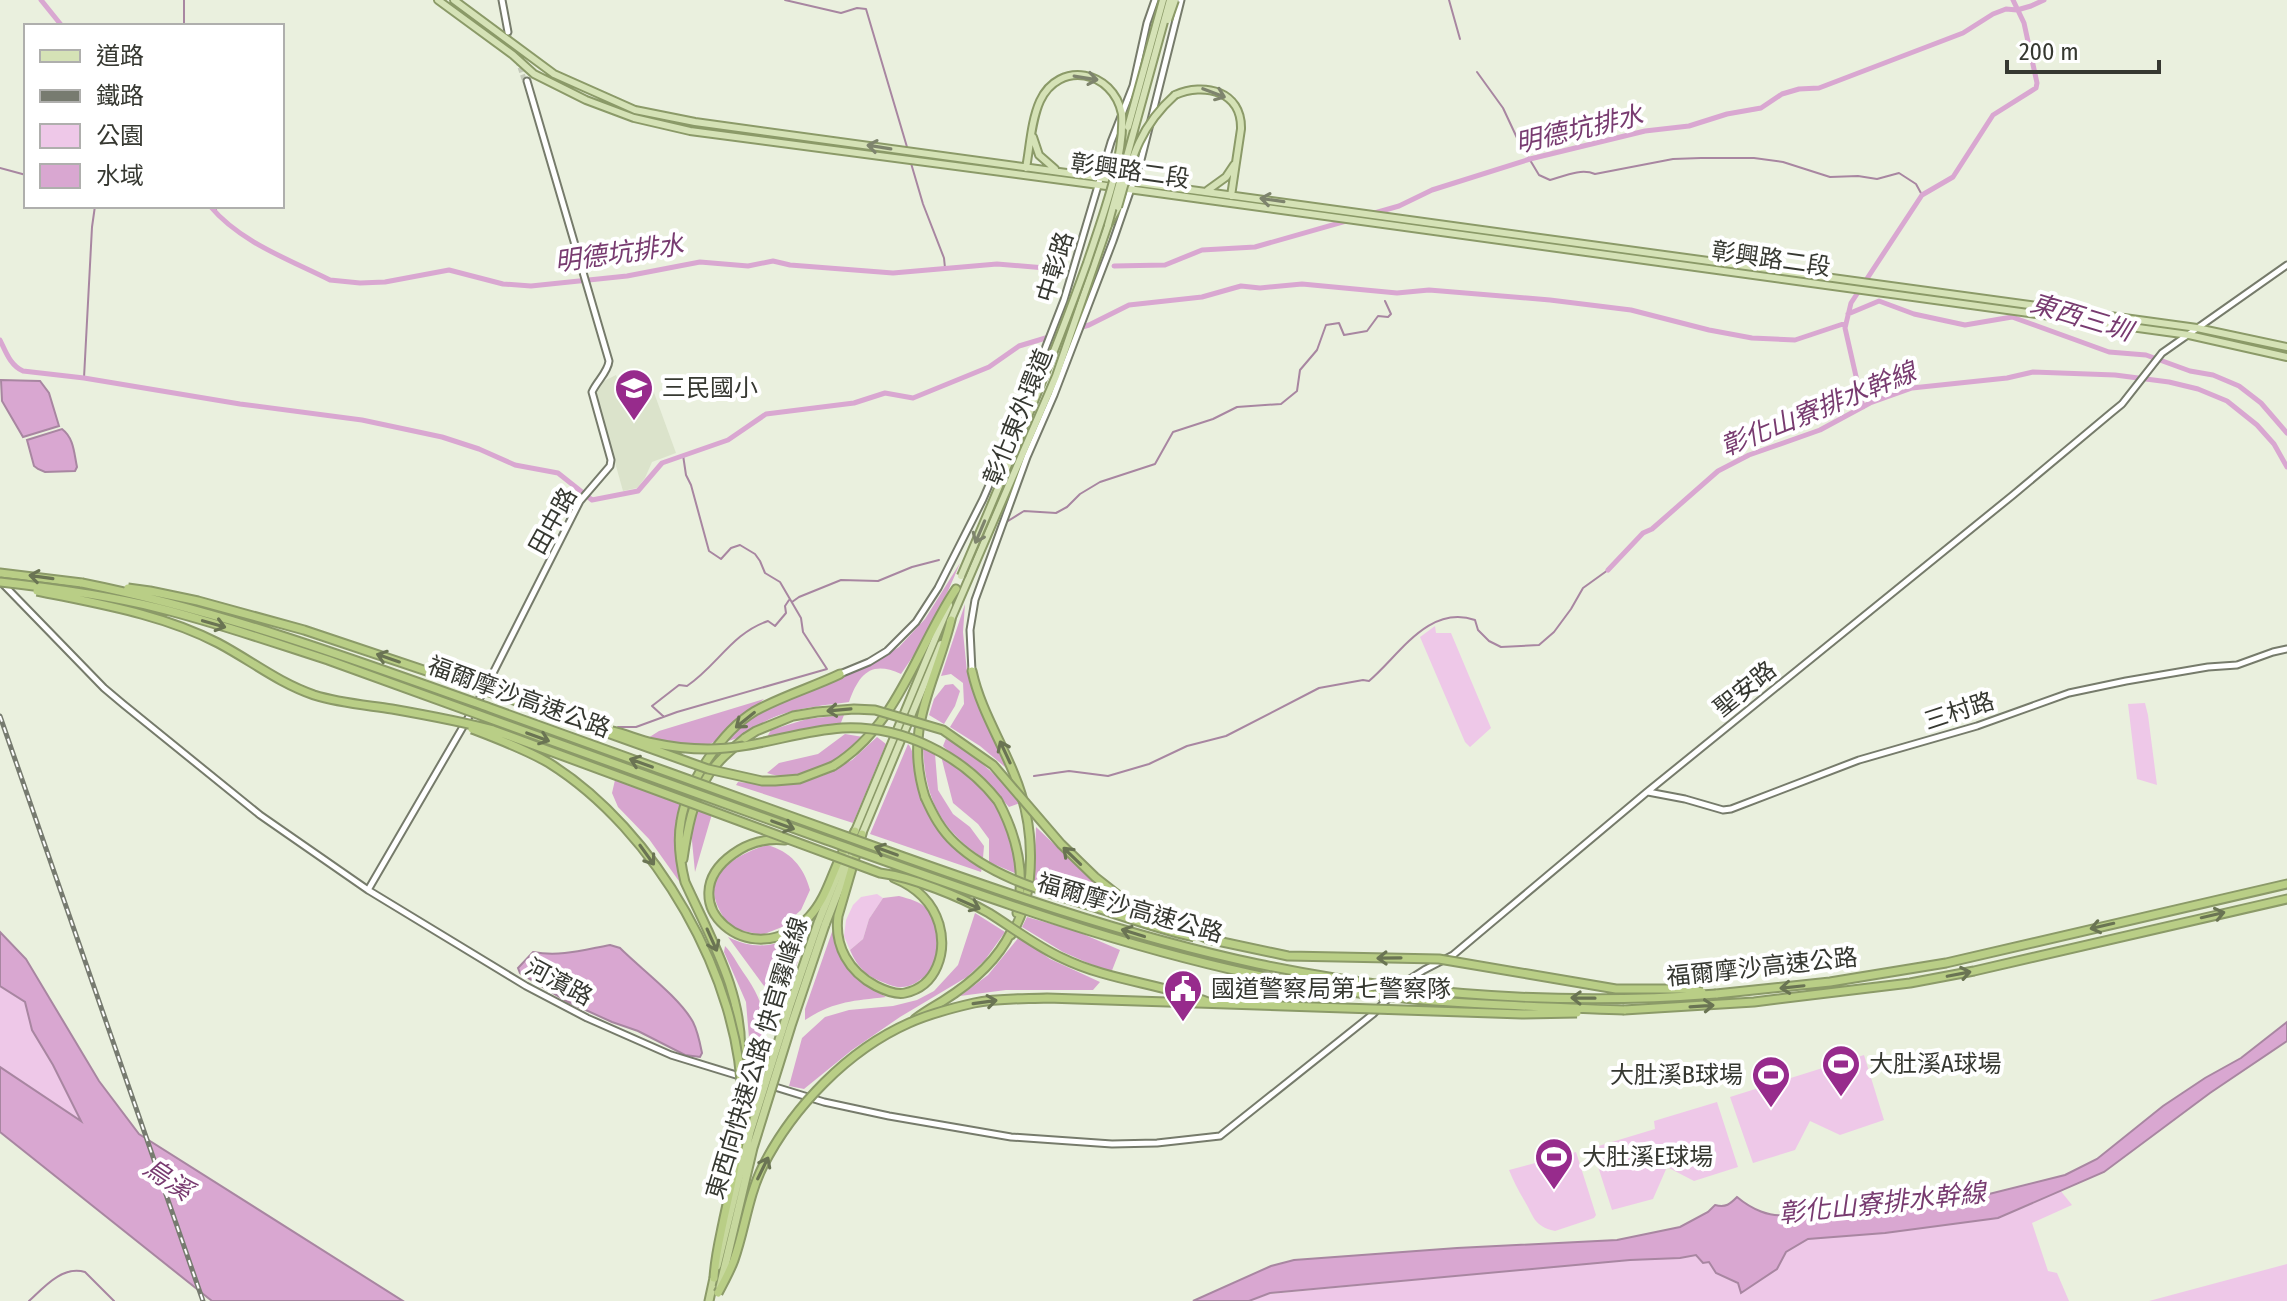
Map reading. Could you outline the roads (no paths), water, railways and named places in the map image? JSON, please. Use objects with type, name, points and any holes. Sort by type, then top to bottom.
[{"type":"highway","name":"福爾摩沙高速公路","points":[[0,573],[82,583],[161,599],[229,618],[415,681],[969,880],[1095,921],[1172,943],[1348,980],[1459,994],[1591,999],[1716,994],[1830,982],[1946,963],[2287,884]]},
{"type":"highway","points":[[0,582],[165,621],[218,643],[267,674],[315,695],[493,730],[816,849],[880,873],[914,888],[930,905],[941,931],[940,961],[928,979],[904,993],[883,989],[858,975],[850,966],[839,942],[837,928],[859,833]]},
{"type":"highway","name":"福爾摩沙高速公路","points":[[0,582],[73,591],[157,608],[285,646],[965,890],[1154,950],[1270,978],[1398,998],[1624,1010],[1767,1001],[1910,983],[1974,971],[2287,899]]},
{"type":"highway","points":[[82,583],[150,591],[272,621],[708,769],[762,781],[799,779],[833,766],[859,748],[883,719],[938,616],[956,589]]},
{"type":"highway","points":[[951,620],[918,731],[918,774],[935,819],[956,844],[998,872],[1176,933],[1288,956],[1439,959],[1616,989],[1689,989],[1716,994]]},
{"type":"highway","points":[[718,1297],[734,1259],[748,1203],[762,1168],[803,1106],[853,1057],[962,988],[981,972],[1011,935],[1026,900],[1029,885],[1025,812],[1016,778],[980,698],[972,671]]},
{"type":"highway","points":[[739,1069],[741,1032],[736,1005],[720,958],[682,869],[679,839],[683,807],[701,770],[723,740],[752,713],[840,674]]},
{"type":"highway","points":[[682,869],[687,835],[701,788],[714,768],[745,738],[793,716],[854,709],[875,710],[943,730],[993,765],[1061,844],[1095,877],[1123,899],[1208,939]]},
{"type":"highway","points":[[447,719],[506,742],[550,764],[607,809],[636,840],[682,906],[699,938],[734,1028],[742,1105],[714,1278]]},
{"type":"highway","points":[[594,728],[653,743],[709,749],[732,748],[841,728],[884,732],[922,743],[955,760],[998,801],[1014,837],[1019,862],[1019,905],[1011,935]]},
{"type":"highway","points":[[816,849],[773,839],[736,852],[720,866],[710,889],[717,918],[734,934],[762,939],[787,934],[798,928],[819,905],[846,847],[859,833]]},
{"type":"highway","name":"東西向快速公路 快官霧峰線","points":[[709,1301],[750,1132],[790,1005],[859,833]]},
{"type":"highway","points":[[880,873],[963,901],[1061,958],[1104,975],[1208,1002]]},
{"type":"highway","name":"東西向快速公路 快官霧峰線","points":[[718,1297],[753,1148],[822,924]]},
{"type":"highway","points":[[910,1022],[973,1003],[1004,999],[1070,998],[1522,1014],[1624,1010]]},
{"type":"main road","name":"彰興路二段","points":[[438,0],[534,74],[586,100],[634,118],[690,131],[1024,176],[1232,194],[2197,328]]},
{"type":"main road","name":"彰興路二段","points":[[454,0],[554,74],[635,110],[695,122],[1058,170],[1100,181]]},
{"type":"main road","points":[[472,0],[470,6],[474,15]]},
{"type":"main road","name":"彰化東外環道","points":[[859,833],[1056,376],[1108,225],[1156,41],[1158,0]]},
{"type":"main road","name":"彰化東外環道","points":[[859,833],[1069,314],[1156,41],[1176,1]]},
{"type":"main road","points":[[1024,176],[1040,101],[1056,83],[1078,75],[1100,81],[1114,92],[1122,122],[1115,171]]},
{"type":"main road","points":[[1108,225],[1118,207],[1136,146],[1152,119],[1175,95],[1196,88],[1218,92],[1232,103],[1241,121],[1231,204]]},
{"type":"main road","points":[[1032,133],[1039,155],[1058,170]]},
{"type":"main road","points":[[1206,191],[1226,177],[1236,162]]},
{"type":"main road","name":"彰興路二段","points":[[1131,185],[1231,204],[2189,335]]},
{"type":"main road","points":[[2197,328],[2287,347]]},
{"type":"main road","points":[[2189,335],[2287,357]]},
{"type":"street","points":[[502,0],[509,31]]},
{"type":"street","points":[[1158,0],[1176,1]]},
{"type":"street","name":"中彰路","points":[[840,674],[869,662],[905,635],[927,607],[983,499],[1046,349],[1074,272],[1111,142],[1133,86],[1147,23],[1158,0]]},
{"type":"street","name":"中彰路","points":[[972,671],[970,630],[975,600],[1141,160],[1173,33],[1176,1]]},
{"type":"street","points":[[1147,23],[1173,33]]},
{"type":"street","name":"田中路","points":[[368,890],[485,689],[577,507],[608,470],[611,460],[592,392],[609,368],[609,361],[526,81]]},
{"type":"street","name":"聖安路","points":[[1220,1136],[1373,1014],[1402,984],[1453,955],[1647,792],[2013,495],[2122,404],[2158,356],[2287,265]]},
{"type":"street","name":"河濱路","points":[[0,582],[104,688],[260,815],[368,890],[526,986],[587,1018],[671,1055],[787,1092],[889,1116],[1011,1137],[1112,1144],[1220,1136]]},
{"type":"street","name":"三村路","points":[[1647,792],[1723,810],[1731,809],[1859,760],[1977,726],[2069,693],[2208,667],[2237,665],[2287,649]]},
{"type":"water","points":[[1,380],[40,381],[49,393],[59,426],[23,437],[2,401]]},
{"type":"water","points":[[62,429],[73,446],[75,471],[45,472],[38,469],[34,466],[27,440]]},
{"type":"water","name":"烏溪","points":[[0,932],[26,959],[99,1081],[139,1134],[403,1301],[212,1301],[0,1132],[0,1067],[81,1121],[32,1030],[25,1002],[0,986]]},
{"type":"water","points":[[610,945],[620,948],[687,1013],[698,1034],[700,1057],[685,1055],[638,1031],[568,1002],[520,973],[518,968],[533,952],[562,953]]},
{"type":"water","points":[[2287,1022],[2287,1041],[2210,1093],[2104,1172],[1998,1218],[1885,1233],[1808,1239],[1786,1252],[1777,1269],[1741,1293],[1738,1283],[1716,1273],[1709,1262],[1703,1263],[1696,1255],[1270,1293],[1249,1301],[1193,1301],[1271,1266],[1294,1260],[1617,1240],[1680,1227],[1715,1205],[1728,1205],[1737,1197],[1761,1212],[1788,1214],[1801,1219],[1930,1206],[2065,1175],[2097,1159],[2163,1106],[2241,1058]]},
{"type":"waterway","name":"明德坑排水","points":[[41,0],[60,24]]},
{"type":"waterway","points":[[184,0],[184,24]]},
{"type":"waterway","points":[[785,0],[841,13],[857,8],[866,9],[907,147]]},
{"type":"waterway","points":[[1449,0],[1460,39]]},
{"type":"waterway","points":[[1863,407],[1845,328],[1851,303],[1922,195],[1953,177],[1993,115],[2036,88],[2024,23],[2013,0]]},
{"type":"waterway","name":"明德坑排水","points":[[1114,266],[1165,265],[1202,250],[1255,247],[1399,206],[1432,190],[1530,159],[1645,131],[1689,126],[1727,114],[1761,108],[1782,94],[1819,88],[1963,33],[1993,14],[2006,9],[2017,10],[2044,0]]},
{"type":"waterway","points":[[1477,72],[1503,108],[1539,175],[1550,180],[1578,172],[1595,174],[1673,159],[1754,158],[1783,162],[1830,177],[1877,179],[1899,173],[1916,184],[1922,195]]},
{"type":"waterway","points":[[908,153],[945,268]]},
{"type":"waterway","points":[[0,168],[24,174]]},
{"type":"waterway","points":[[84,378],[95,208]]},
{"type":"waterway","name":"明德坑排水","points":[[212,208],[250,240],[281,257],[330,280],[360,283],[385,282],[449,270],[503,284],[531,286],[627,276],[700,262],[748,266],[773,261],[893,273],[997,264],[1057,269]]},
{"type":"waterway","name":"明德坑排水","points":[[214,212],[217,208]]},
{"type":"waterway","points":[[0,340],[6,354],[23,371],[362,420],[442,437],[515,465],[558,473],[592,500],[638,491],[662,463],[728,440],[766,414],[854,403],[885,393],[913,398],[989,367],[1019,346],[1089,325],[1129,305],[1202,297],[1241,286],[1260,288],[1302,284],[1397,293],[1429,290],[1550,300],[1631,310],[1752,338],[1795,340],[1846,323]]},
{"type":"waterway","points":[[1008,521],[1024,511],[1056,513],[1100,482],[1155,464],[1173,432],[1213,419],[1237,407],[1281,404],[1297,391],[1300,370],[1317,350],[1326,325],[1339,323],[1344,335],[1367,331],[1378,316],[1388,317],[1391,314],[1385,301]]},
{"type":"waterway","name":"東西三圳","points":[[1848,314],[1879,301],[1914,314],[1965,325],[2012,317],[2109,352],[2146,355],[2190,371],[2213,375],[2239,386],[2261,403],[2287,433]]},
{"type":"waterway","name":"彰化山寮排水幹線","points":[[1608,570],[1643,533],[1652,529],[1718,471],[1749,455],[1820,430],[1870,403],[1912,388],[2007,378],[2033,372],[2115,375],[2169,382],[2227,401],[2257,425],[2274,444],[2287,467]]},
{"type":"waterway","points":[[618,727],[636,727],[677,712],[827,669],[803,632],[801,618],[780,582],[765,573],[755,554],[740,545],[731,548],[721,559],[709,551],[683,455]]},
{"type":"waterway","points":[[792,602],[841,580],[878,581],[939,560]]},
{"type":"waterway","points":[[1034,776],[1069,771],[1108,776],[1149,764],[1187,746],[1226,736],[1319,688],[1369,681],[1416,635],[1443,619],[1458,617],[1475,620],[1478,630],[1501,647],[1539,645],[1554,632],[1583,588],[1608,570]]},
{"type":"waterway","points":[[663,716],[652,706],[679,685],[687,686],[698,678],[744,633],[768,621],[775,626],[786,613],[785,606],[789,600]]},
{"type":"waterway","points":[[29,1301],[54,1279],[77,1271],[85,1272],[114,1301]]},
{"type":"tunnel","points":[[508,32],[525,82]]},
{"type":"railway","points":[[0,716],[203,1301]]},
{"type":"place","name":"三民國小","points":[[634,422]]},
{"type":"place","name":"國道警察局第七警察隊","points":[[1183,1023]]},
{"type":"place","name":"大肚溪A球場","points":[[1841,1098]]},
{"type":"place","name":"大肚溪B球場","points":[[1771,1109]]},
{"type":"place","name":"大肚溪E球場","points":[[1554,1191]]}]
